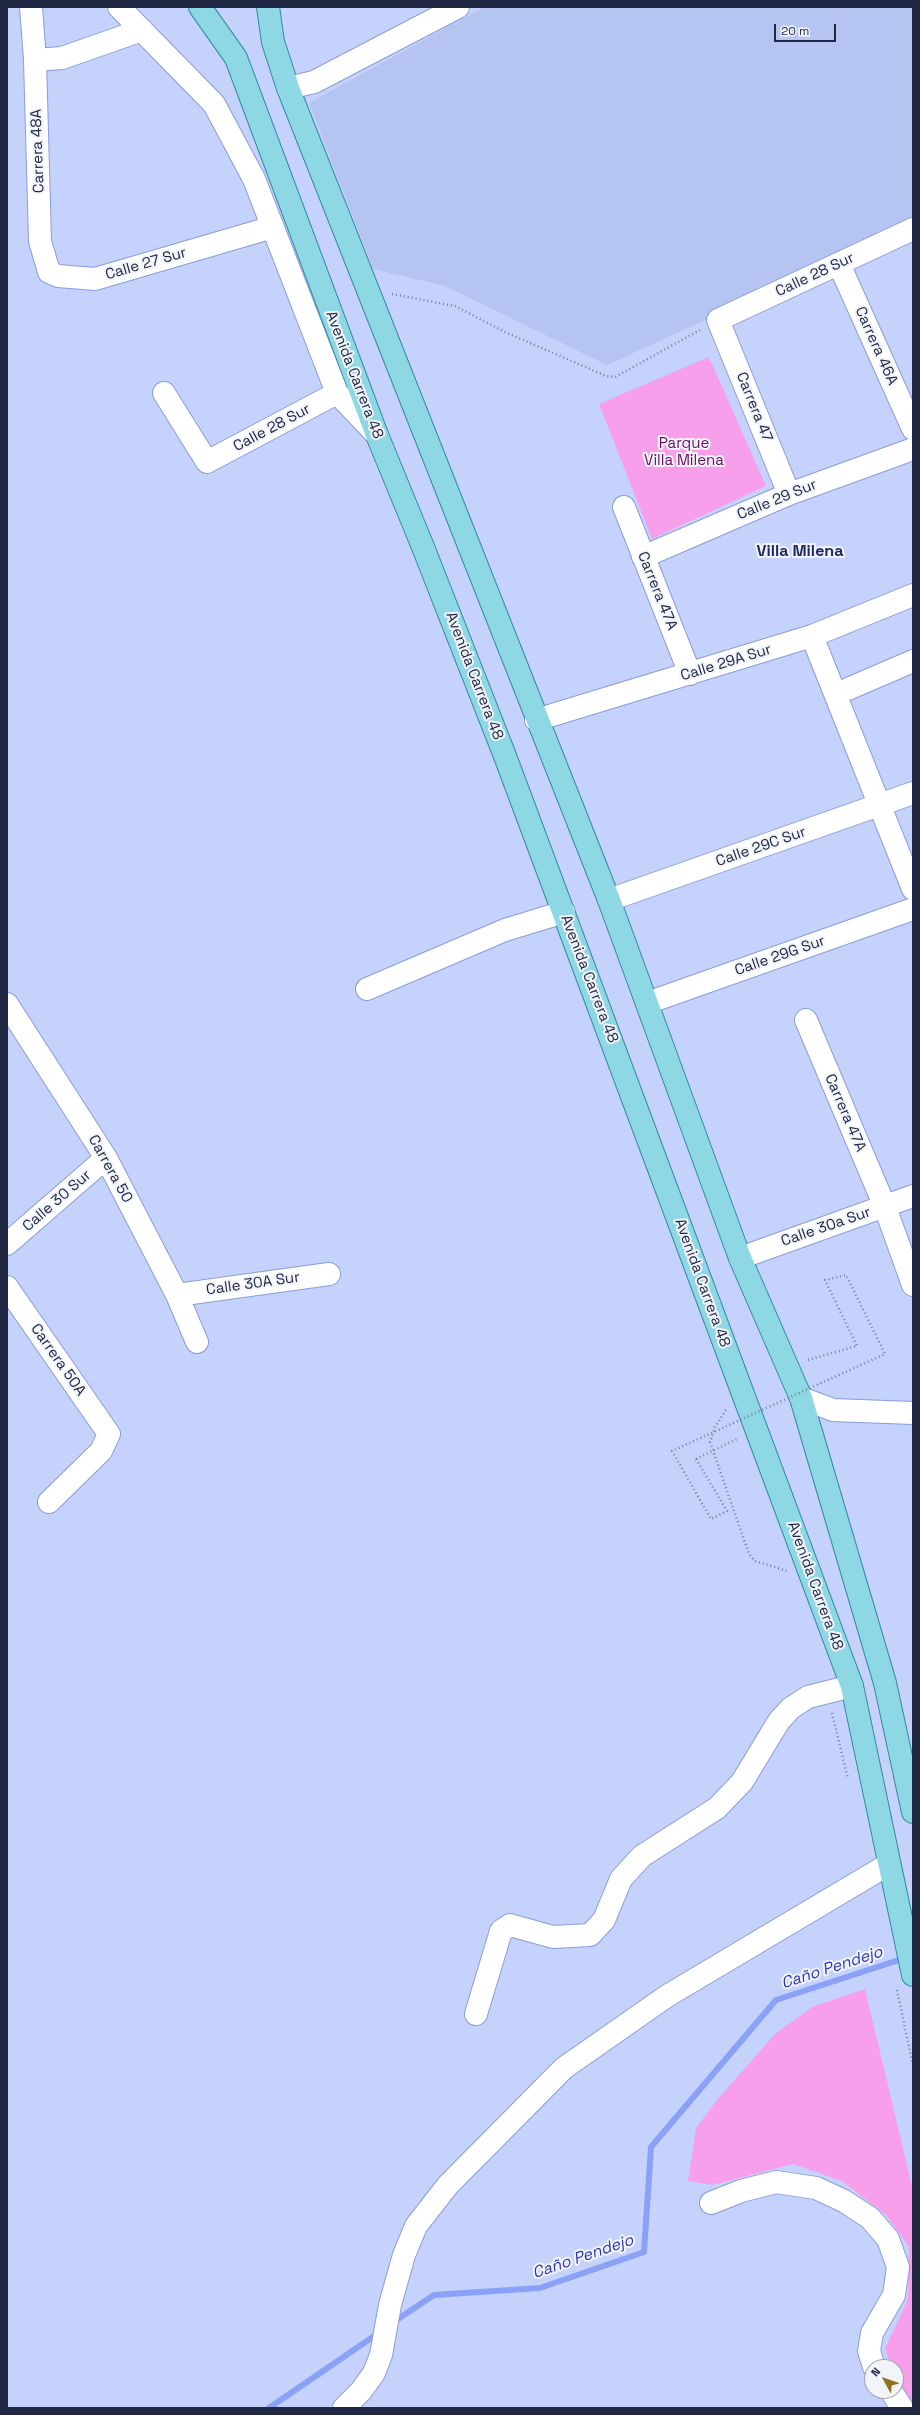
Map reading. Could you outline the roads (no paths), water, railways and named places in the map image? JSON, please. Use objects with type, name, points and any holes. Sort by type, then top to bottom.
[{"type":"main road","name":"Avenida Carrera 48","points":[[200,7],[236,58],[376,435],[457,633],[564,912],[852,1686],[913,1975]]},
{"type":"main road","points":[[268,7],[273,42],[288,88],[608,900],[740,1258],[801,1398],[885,1683],[913,1812]]},
{"type":"street","name":"Carrera 48A","points":[[30,7],[35,60],[40,241]]},
{"type":"street","points":[[120,7],[214,104],[254,179],[337,393],[376,435]]},
{"type":"street","points":[[288,88],[314,82],[458,7]]},
{"type":"street","points":[[35,60],[62,58],[142,30]]},
{"type":"street","name":"Calle 27 Sur","points":[[40,241],[49,272],[58,276],[95,278],[273,227]]},
{"type":"street","name":"Calle 28 Sur","points":[[718,320],[913,229]]},
{"type":"street","name":"Carrera 46A","points":[[839,264],[913,429]]},
{"type":"street","name":"Carrera 47","points":[[718,320],[789,494]]},
{"type":"street","name":"Calle 28 Sur","points":[[164,393],[207,462],[337,393]]},
{"type":"street","name":"Calle 29 Sur","points":[[643,557],[789,494],[913,449]]},
{"type":"street","name":"Carrera 47A","points":[[624,508],[690,674]]},
{"type":"street","name":"Calle 29A Sur","points":[[536,720],[812,636],[913,595]]},
{"type":"street","points":[[812,636],[913,889]]},
{"type":"street","points":[[848,689],[913,662]]},
{"type":"street","name":"Calle 29C Sur","points":[[608,900],[913,793]]},
{"type":"street","name":"Calle 29G Sur","points":[[647,1003],[913,909]]},
{"type":"street","points":[[367,988],[505,930],[564,912]]},
{"type":"street","name":"Carrera 50","points":[[7,1004],[106,1158],[177,1295],[197,1342]]},
{"type":"street","name":"Carrera 47A","points":[[806,1020],[885,1207],[913,1285]]},
{"type":"street","name":"Calle 30 Sur","points":[[7,1244],[106,1158]]},
{"type":"street","name":"Calle 30a Sur","points":[[740,1258],[913,1196]]},
{"type":"street","name":"Calle 30A Sur","points":[[177,1295],[329,1274]]},
{"type":"street","name":"Carrera 50A","points":[[7,1287],[108,1434],[101,1451],[49,1502]]},
{"type":"street","points":[[801,1398],[832,1410],[913,1413]]},
{"type":"street","points":[[476,2014],[501,1931],[510,1925],[553,1937],[590,1935],[604,1920],[621,1879],[642,1856],[717,1808],[742,1782],[783,1716],[808,1697],[852,1686]]},
{"type":"street","points":[[344,2408],[361,2391],[374,2373],[381,2355],[404,2255],[416,2226],[448,2185],[564,2068],[667,1996],[889,1864]]},
{"type":"street","points":[[711,2203],[741,2191],[776,2182],[816,2188],[844,2201],[870,2218],[888,2239],[898,2267],[894,2295],[872,2333],[870,2351],[872,2359]]},
{"type":"street","points":[[896,2399],[902,2408]]},
{"type":"waterway","name":"Caño Pendejo","points":[[392,2323],[434,2295],[540,2288],[644,2252],[651,2147],[776,2000],[905,1958]]},
{"type":"waterway","name":"Caño Pendejo","points":[[269,2408],[380,2332]]},
{"type":"district","name":"Villa Milena","points":[[800,552]]},
{"type":"park label","name":"Parque Villa Milena","points":[[684,452]]}]
